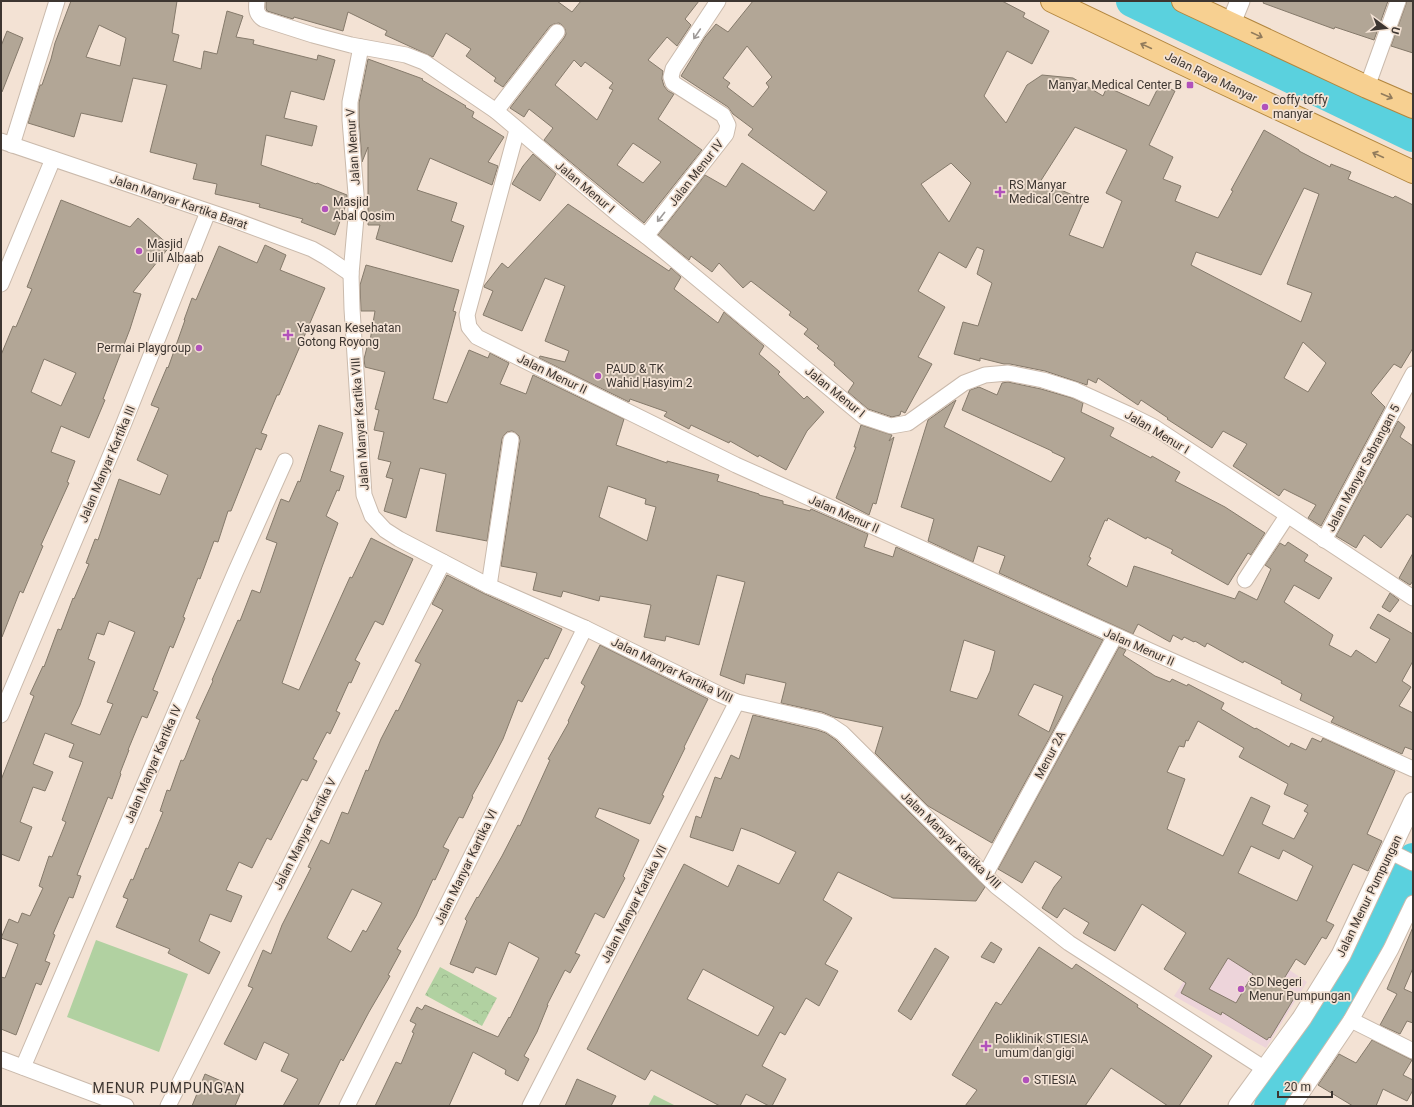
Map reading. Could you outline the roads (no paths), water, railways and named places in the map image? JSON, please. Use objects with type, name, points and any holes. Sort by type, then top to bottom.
[{"type":"main road","name":"Jalan Raya Manyar","points":[[1052,1],[1215,80],[1413,172]]},
{"type":"main road","points":[[1184,1],[1413,107]]},
{"type":"street","points":[[7,143],[57,1]]},
{"type":"street","points":[[257,1],[256,10],[258,16],[263,19],[313,35],[361,47]]},
{"type":"street","name":"Jalan Menur IV","points":[[646,236],[726,134],[728,125],[723,116],[673,83],[671,77],[673,69],[718,1]]},
{"type":"street","points":[[1231,23],[1240,1]]},
{"type":"street","points":[[1367,87],[1398,1]]},
{"type":"street","points":[[496,111],[557,32]]},
{"type":"street","name":"Jalan Menur I","points":[[361,47],[406,55],[424,62],[496,111],[620,216],[864,417],[890,426],[908,423],[964,383],[985,375],[1008,373],[1042,380],[1075,390],[1154,427],[1413,598]]},
{"type":"street","name":"Jalan Menur V","points":[[351,274],[356,202],[350,102],[361,47]]},
{"type":"street","name":"Jalan Menur II","points":[[518,130],[467,315],[469,327],[477,337],[736,465],[1413,769]]},
{"type":"street","name":"Jalan Manyar Kartika Barat","points":[[7,143],[312,249],[351,274]]},
{"type":"street","points":[[1,284],[53,159]]},
{"type":"street","name":"Jalan Manyar Kartika III","points":[[1,715],[124,423],[208,212]]},
{"type":"street","name":"Jalan Manyar Kartika VIII","points":[[351,274],[364,495],[372,516],[385,530],[489,586],[585,628],[721,695],[738,702],[820,721],[830,725],[842,733],[996,886],[1069,943],[1265,1069]]},
{"type":"street","name":"Jalan Manyar Sabrangan 5","points":[[1324,540],[1413,374]]},
{"type":"street","points":[[489,586],[511,440]]},
{"type":"street","name":"Jalan Manyar Kartika IV","points":[[23,1067],[235,573],[285,461]]},
{"type":"street","points":[[1245,580],[1287,516]]},
{"type":"street","name":"Jalan Manyar Kartika V","points":[[168,1106],[443,562]]},
{"type":"street","name":"Jalan Manyar Kartika VI","points":[[347,1106],[585,628]]},
{"type":"street","name":"Menur 2A","points":[[985,875],[1115,636]]},
{"type":"street","name":"Jalan Manyar Kartika VII","points":[[530,1106],[738,702]]},
{"type":"street","name":"Jalan Menur Pumpungan","points":[[1238,1106],[1302,1018],[1404,858],[1413,802]]},
{"type":"street","points":[[1293,1106],[1351,1020],[1391,949],[1413,903]]},
{"type":"street","points":[[1351,1020],[1413,1051]]},
{"type":"street","points":[[1,1059],[126,1106]]},
{"type":"waterway","points":[[1132,1],[1413,136]]},
{"type":"waterway","points":[[1270,1106],[1325,1026],[1413,859]]},
{"type":"place","name":"Manyar Medical Center B","points":[[1190,85]]},
{"type":"place","name":"coffy toffy manyar","points":[[1265,107]]},
{"type":"place","name":"RS Manyar Medical Centre","points":[[1000,192]]},
{"type":"place","name":"Masjid Abal Qosim","points":[[325,209]]},
{"type":"place","name":"Masjid Ulil Albaab","points":[[139,251]]},
{"type":"place","name":"Yayasan Kesehatan Gotong Royong","points":[[288,335]]},
{"type":"place","name":"Permai Playgroup","points":[[199,348]]},
{"type":"place","name":"PAUD & TK Wahid Hasyim 2","points":[[598,376]]},
{"type":"place","name":"SD Negeri Menur Pumpungan","points":[[1241,989]]},
{"type":"place","name":"Poliklinik STIESIA umum dan gigi","points":[[986,1046]]},
{"type":"place","name":"STIESIA","points":[[1026,1080]]},
{"type":"district","name":"MENUR PUMPUNGAN","points":[[169,1088]]}]
